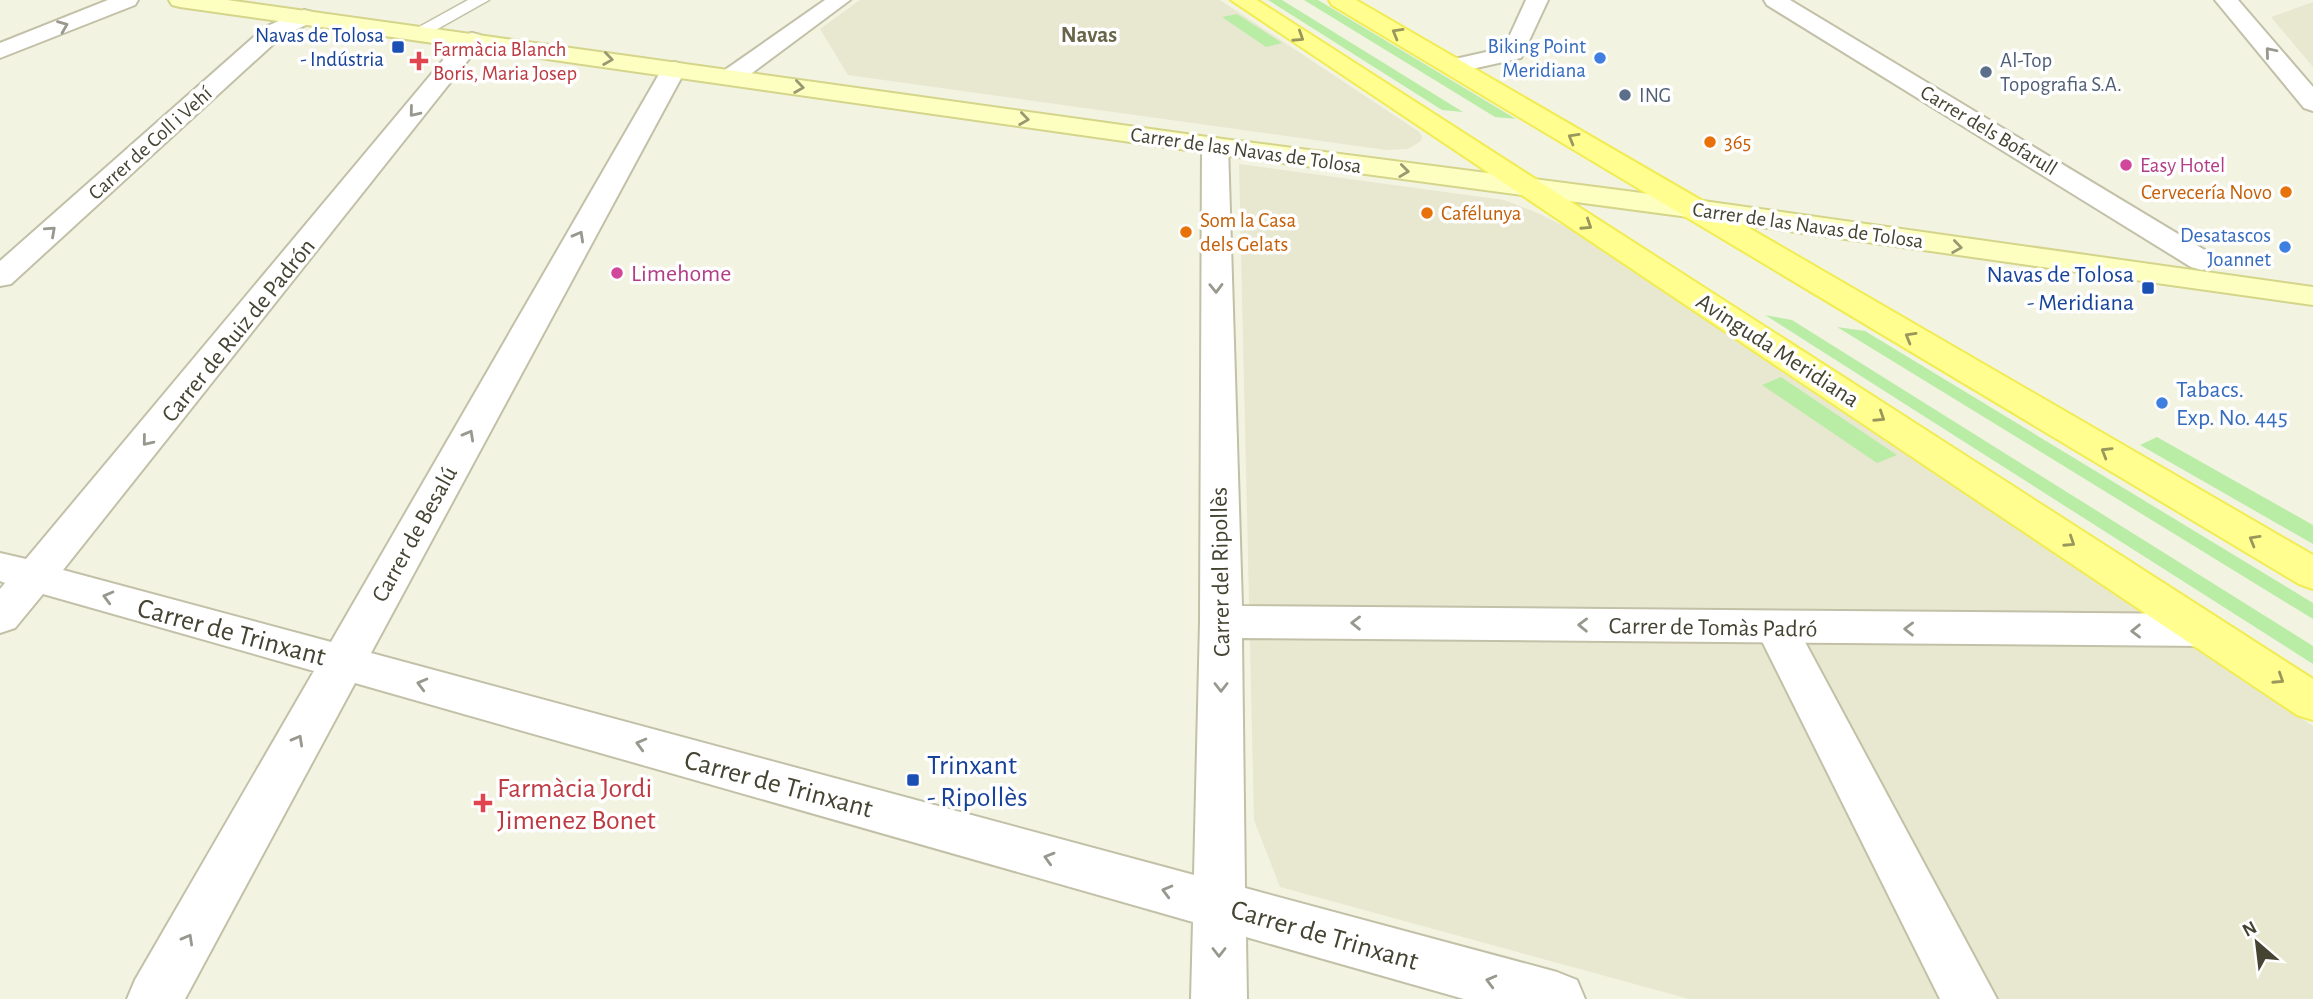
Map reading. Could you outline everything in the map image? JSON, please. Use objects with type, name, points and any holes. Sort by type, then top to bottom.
[{"type":"main road","name":"Carrer de las Navas de Tolosa","points":[[180,0],[1215,146],[1696,209],[2313,296]]},
{"type":"main road","name":"Avinguda Meridiana","points":[[1242,0],[2313,702]]},
{"type":"main road","points":[[1340,0],[2313,574]]},
{"type":"street","points":[[0,51],[127,0]]},
{"type":"street","points":[[731,77],[839,0]]},
{"type":"street","points":[[1454,66],[1513,53],[1537,0]]},
{"type":"street","name":"Carrer dels Bofarull","points":[[1775,0],[2202,261]]},
{"type":"street","points":[[2226,0],[2313,103]]},
{"type":"street","name":"Carrer de Coll i Vehí","points":[[0,277],[273,32],[304,16]]},
{"type":"street","name":"Carrer de Ruiz de Padrón","points":[[0,617],[17,572],[472,40]]},
{"type":"street","name":"Carrer de Besalú","points":[[155,999],[674,69]]},
{"type":"street","name":"Carrer del Ripollès","points":[[1215,146],[1221,622],[1219,999]]},
{"type":"street","name":"Carrer de Trinxant","points":[[17,572],[1557,999]]},
{"type":"street","name":"Carrer de Tomàs Padró","points":[[1221,622],[2204,630]]},
{"type":"street","points":[[1776,627],[1969,999]]},
{"type":"lane","points":[[419,33],[481,0]]},
{"type":"shaded area","points":[[860,0],[1220,0],[1418,131],[1422,136],[1421,141],[1408,149],[1386,150],[848,75],[820,29]]},
{"type":"shaded area","points":[[2313,2],[2313,67],[2271,17]]},
{"type":"shaded area","points":[[1239,164],[1504,200],[1568,228],[2313,726],[2313,999],[1689,999],[1280,887],[1254,820]]},
{"type":"green space","points":[[1268,0],[1282,0],[1463,112],[1442,110]]},
{"type":"green space","points":[[1304,0],[1318,0],[1516,119],[1495,117]]},
{"type":"green space","points":[[1237,14],[1282,43],[1266,47],[1222,17]]},
{"type":"green space","points":[[1765,315],[1792,320],[2313,646],[2313,664]]},
{"type":"green space","points":[[1837,327],[1865,331],[2313,603],[2313,619]]},
{"type":"green space","points":[[1781,377],[1897,455],[1877,463],[1762,385]]},
{"type":"green space","points":[[2157,437],[2313,525],[2313,544],[2140,445]]},
{"type":"place","name":"Navas de Tolosa - Indústria","points":[[398,47]]},
{"type":"place","name":"Biking Point Meridiana","points":[[1600,58]]},
{"type":"place","name":"Farmàcia Blanch Boris, Maria Josep","points":[[419,61]]},
{"type":"place","name":"Al-Top Topografia S.A.","points":[[1986,72]]},
{"type":"place","name":"ING","points":[[1625,95]]},
{"type":"place","name":"365","points":[[1710,142]]},
{"type":"place","name":"Easy Hotel","points":[[2126,165]]},
{"type":"place","name":"Cervecería Novo","points":[[2286,192]]},
{"type":"place","name":"Cafélunya","points":[[1427,213]]},
{"type":"place","name":"Som la Casa dels Gelats","points":[[1186,232]]},
{"type":"place","name":"Desatascos Joannet","points":[[2285,247]]},
{"type":"place","name":"Limehome","points":[[617,273]]},
{"type":"place","name":"Navas de Tolosa - Meridiana","points":[[2148,288]]},
{"type":"place","name":"Tabacs. Exp. No. 445","points":[[2162,403]]},
{"type":"place","name":"Trinxant - Ripollès","points":[[913,780]]},
{"type":"place","name":"Farmàcia Jordi Jimenez Bonet","points":[[483,803]]},
{"type":"district","name":"Navas","points":[[1089,34]]}]
